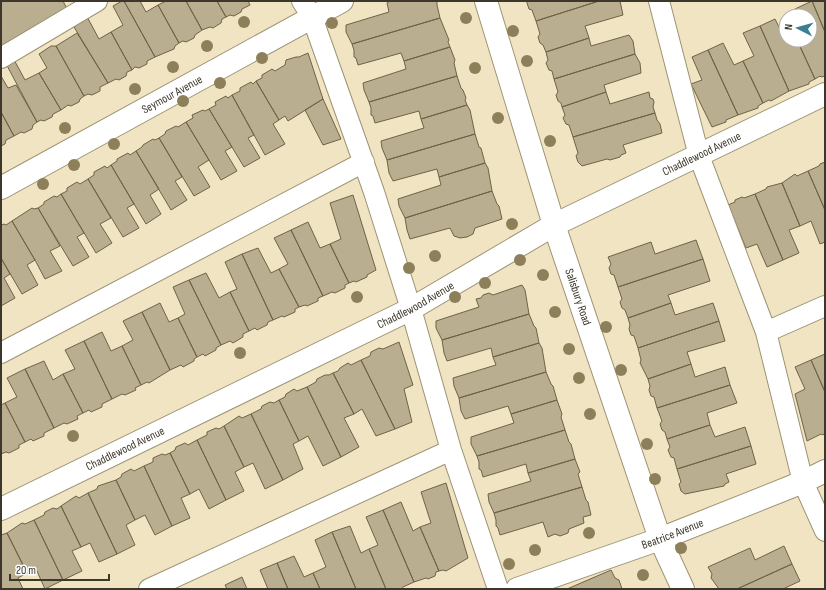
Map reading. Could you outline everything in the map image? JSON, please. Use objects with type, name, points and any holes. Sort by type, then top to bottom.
[{"type":"street","name":"Seymour Avenue","points":[[1,188],[307,9],[342,1]]},
{"type":"street","name":"Salisbury Road","points":[[486,1],[554,225],[660,539],[683,589]]},
{"type":"street","name":"Chaddlewood Avenue","points":[[1,509],[411,309],[554,225],[825,94]]},
{"type":"street","name":"Beatrice Avenue","points":[[517,589],[660,539],[803,482],[825,471]]},
{"type":"lane","points":[[1,58],[97,1]]},
{"type":"lane","points":[[664,3],[699,156],[766,332],[803,482],[825,531]]},
{"type":"lane","points":[[307,9],[364,162],[411,309],[451,450],[498,589]]},
{"type":"lane","points":[[1,354],[364,162]]},
{"type":"lane","points":[[766,332],[825,306]]},
{"type":"lane","points":[[149,589],[451,450]]},
{"type":"building","points":[[1,1],[63,1],[68,11],[1,50]]},
{"type":"building","points":[[124,1],[155,57],[147,61],[147,64],[139,68],[135,67],[132,70],[111,32],[123,25],[113,6]]},
{"type":"building","points":[[124,1],[140,1],[146,12],[158,5],[179,43],[174,49],[155,57]]},
{"type":"building","points":[[166,1],[186,1],[202,30],[195,35],[194,38],[186,42],[183,41],[179,43],[158,5]]},
{"type":"building","points":[[186,1],[217,1],[226,17],[222,19],[221,23],[213,28],[210,27],[202,30]]},
{"type":"building","points":[[217,1],[248,1],[250,5],[242,9],[241,12],[234,16],[230,15],[226,17]]},
{"type":"building","points":[[390,1],[437,1],[440,18],[352,44],[346,32],[346,25],[389,12],[387,3]]},
{"type":"building","points":[[527,1],[599,1],[536,21],[532,10],[529,9]]},
{"type":"building","points":[[599,1],[620,1],[623,15],[585,26],[589,38],[546,52],[538,37],[540,34],[536,21]]},
{"type":"building","points":[[812,1],[825,1],[825,32],[818,15],[818,8],[815,8]]},
{"type":"building","points":[[812,1],[815,8],[797,8]]},
{"type":"building","points":[[85,13],[99,39],[111,32],[132,70],[127,72],[126,76],[108,83],[71,22]]},
{"type":"building","points":[[818,15],[825,32],[825,76],[820,76],[815,79],[801,48],[818,48]]},
{"type":"building","points":[[440,18],[449,40],[448,42],[450,47],[404,61],[401,53],[358,65],[356,58],[354,57],[352,44]]},
{"type":"building","points":[[775,19],[778,25],[778,48],[801,48],[815,79],[809,82],[809,84],[789,91],[760,26]]},
{"type":"building","points":[[760,26],[789,91],[771,101],[769,100],[763,103],[743,61],[754,56],[743,33]]},
{"type":"building","points":[[77,33],[108,83],[100,87],[100,91],[92,95],[88,94],[84,96],[56,46]]},
{"type":"building","points":[[629,35],[633,41],[635,54],[554,79],[552,71],[549,70],[546,63],[548,60],[546,52],[589,38],[591,46]]},
{"type":"building","points":[[723,43],[734,65],[743,61],[763,103],[758,106],[758,108],[738,115],[708,50]]},
{"type":"building","points":[[51,46],[56,46],[84,96],[79,102],[71,106],[68,105],[61,110],[39,73],[47,68],[39,54]]},
{"type":"building","points":[[450,47],[455,60],[454,63],[457,76],[369,102],[363,83],[406,69],[404,61]]},
{"type":"building","points":[[708,50],[738,115],[726,120],[726,122],[712,127],[691,84],[702,80],[692,57]]},
{"type":"building","points":[[308,53],[323,99],[288,121],[285,116],[279,120],[256,81],[272,69],[275,71],[285,65],[286,60]]},
{"type":"building","points":[[635,54],[640,63],[641,73],[604,85],[606,92],[562,107],[561,103],[558,101],[556,95],[558,92],[554,79]]},
{"type":"building","points":[[12,56],[25,80],[39,73],[61,110],[53,114],[52,117],[44,121],[41,120],[37,122],[4,60]]},
{"type":"building","points":[[1,76],[8,88],[16,85],[37,122],[33,125],[32,129],[24,133],[21,132],[14,136],[1,112]]},
{"type":"building","points":[[457,76],[466,98],[465,100],[467,105],[421,119],[419,111],[375,123],[373,116],[371,115],[369,102]]},
{"type":"building","points":[[256,81],[279,120],[273,124],[285,144],[265,155],[232,95],[240,91],[240,88],[251,82],[253,84]]},
{"type":"building","points":[[606,92],[610,104],[649,92],[650,98],[653,99],[654,102],[653,107],[655,113],[573,137],[569,125],[566,124],[563,118],[565,115],[562,107]]},
{"type":"building","points":[[232,95],[254,135],[248,138],[260,158],[244,167],[209,109],[216,105],[215,102],[226,96],[228,98]]},
{"type":"building","points":[[323,99],[341,139],[323,145],[305,110]]},
{"type":"building","points":[[467,105],[470,110],[475,134],[387,160],[381,141],[424,128],[421,119]]},
{"type":"building","points":[[209,109],[232,147],[225,151],[237,171],[221,180],[186,122],[193,118],[192,115]]},
{"type":"building","points":[[1,112],[14,136],[6,140],[5,144],[1,146]]},
{"type":"building","points":[[655,113],[662,133],[623,145],[626,153],[620,157],[582,166],[578,162],[576,156],[578,153],[573,137]]},
{"type":"building","points":[[186,122],[209,160],[198,167],[210,187],[194,196],[159,138],[165,134],[166,131],[176,126],[178,127]]},
{"type":"building","points":[[475,134],[485,163],[439,177],[437,169],[393,181],[389,173],[387,160]]},
{"type":"building","points":[[159,138],[182,177],[175,181],[187,200],[171,210],[136,151],[153,139],[155,140]]},
{"type":"building","points":[[136,151],[159,189],[150,195],[161,214],[146,224],[111,165],[117,161],[117,159],[128,153],[130,155]]},
{"type":"building","points":[[825,162],[825,210],[808,171]]},
{"type":"building","points":[[485,163],[488,168],[492,191],[405,218],[399,206],[398,199],[441,185],[439,177]]},
{"type":"building","points":[[111,165],[134,204],[127,208],[139,228],[123,237],[88,179],[94,175],[94,172],[105,166],[107,168]]},
{"type":"building","points":[[808,171],[825,210],[825,242],[820,244],[811,221],[800,226],[782,183],[795,174],[797,176]]},
{"type":"building","points":[[88,179],[111,218],[100,224],[112,243],[96,253],[61,194],[77,182],[80,184]]},
{"type":"building","points":[[782,183],[800,226],[789,230],[799,253],[783,260],[755,194],[766,189],[767,187]]},
{"type":"building","points":[[492,191],[499,206],[502,219],[475,228],[473,234],[467,237],[460,238],[454,236],[450,228],[410,239],[405,218]]},
{"type":"building","points":[[61,194],[84,233],[77,237],[89,257],[73,266],[38,208],[44,204],[44,202]]},
{"type":"building","points":[[755,194],[783,260],[767,267],[757,244],[746,248],[728,205],[742,197],[744,198]]},
{"type":"building","points":[[353,195],[376,270],[367,275],[367,277],[356,282],[354,281],[349,283],[330,244],[341,239],[330,203]]},
{"type":"building","points":[[32,208],[38,208],[60,246],[50,251],[62,271],[45,279],[12,221]]},
{"type":"building","points":[[12,221],[35,260],[27,265],[38,285],[22,294],[1,258],[1,225],[6,225]]},
{"type":"building","points":[[308,222],[320,248],[330,244],[349,283],[345,285],[345,288],[335,293],[332,292],[323,296],[291,230]]},
{"type":"building","points":[[291,230],[323,296],[318,298],[318,301],[307,306],[305,305],[299,307],[279,269],[288,264],[274,238]]},
{"type":"building","points":[[696,240],[703,259],[618,287],[614,275],[611,274],[609,268],[611,264],[608,257],[651,242],[655,254]]},
{"type":"building","points":[[258,248],[271,273],[279,269],[299,307],[295,309],[295,312],[273,320],[242,254]]},
{"type":"building","points":[[242,254],[273,320],[257,330],[255,328],[249,331],[230,292],[237,289],[225,262]]},
{"type":"building","points":[[1,258],[10,274],[4,278],[15,298],[1,306]]},
{"type":"building","points":[[703,259],[710,281],[668,295],[671,303],[628,318],[620,302],[622,299],[618,287]]},
{"type":"building","points":[[206,273],[219,298],[230,292],[249,331],[233,343],[230,341],[221,345],[189,280]]},
{"type":"building","points":[[189,280],[221,345],[216,348],[216,350],[205,356],[203,354],[197,357],[178,318],[185,314],[173,287]]},
{"type":"building","points":[[522,285],[525,290],[529,314],[442,340],[436,328],[436,321],[479,307],[476,299],[481,298],[483,295],[489,293],[493,295]]},
{"type":"building","points":[[160,303],[169,322],[178,318],[197,357],[194,361],[183,367],[181,365],[170,370],[142,312]]},
{"type":"building","points":[[671,303],[675,315],[713,303],[719,321],[638,348],[634,336],[631,335],[629,329],[630,325],[628,318]]},
{"type":"building","points":[[142,312],[170,370],[149,383],[147,382],[141,385],[122,346],[133,340],[123,321]]},
{"type":"building","points":[[529,314],[536,328],[539,343],[493,357],[491,348],[447,361],[442,340]]},
{"type":"building","points":[[719,321],[725,341],[687,352],[691,364],[648,379],[640,363],[641,360],[638,348]]},
{"type":"building","points":[[102,332],[111,351],[122,346],[141,385],[135,388],[136,390],[112,399],[84,341]]},
{"type":"building","points":[[84,341],[112,399],[102,404],[102,407],[91,412],[89,410],[83,413],[63,374],[75,369],[65,350]]},
{"type":"building","points":[[399,342],[413,385],[404,389],[412,422],[395,429],[361,360],[370,356],[371,352],[379,348],[383,349]]},
{"type":"building","points":[[539,343],[542,348],[546,372],[459,398],[454,386],[453,378],[496,365],[493,357]]},
{"type":"building","points":[[825,354],[825,392],[811,360]]},
{"type":"building","points":[[361,360],[395,429],[376,436],[362,409],[354,414],[333,373],[348,363],[351,365]]},
{"type":"building","points":[[811,360],[825,392],[825,433],[807,441],[795,394],[805,389],[795,367]]},
{"type":"building","points":[[44,361],[53,380],[63,374],[83,413],[77,416],[78,419],[54,428],[25,369]]},
{"type":"building","points":[[691,364],[695,377],[725,367],[730,385],[657,408],[654,397],[651,396],[649,390],[650,386],[648,379]]},
{"type":"building","points":[[25,369],[54,428],[44,433],[44,436],[33,441],[31,439],[25,442],[5,403],[17,397],[7,378]]},
{"type":"building","points":[[546,372],[553,386],[557,400],[511,414],[508,406],[465,419],[461,411],[459,398]]},
{"type":"building","points":[[333,373],[354,414],[344,418],[359,447],[341,457],[307,387],[316,382],[317,379]]},
{"type":"building","points":[[730,385],[737,403],[707,413],[710,425],[667,439],[660,424],[662,421],[657,408]]},
{"type":"building","points":[[307,387],[341,457],[323,466],[308,436],[299,441],[279,400],[294,389],[297,391]]},
{"type":"building","points":[[279,400],[299,441],[293,444],[303,469],[283,480],[251,414],[270,402],[274,403]]},
{"type":"building","points":[[557,400],[562,414],[561,417],[565,430],[477,456],[471,444],[471,437],[514,423],[511,414]]},
{"type":"building","points":[[5,403],[25,442],[19,445],[19,448],[9,453],[6,452],[1,454],[1,405]]},
{"type":"building","points":[[251,414],[283,480],[265,489],[253,463],[244,467],[224,426],[239,416],[242,418]]},
{"type":"building","points":[[710,425],[715,437],[745,427],[751,446],[677,469],[674,458],[671,457],[668,450],[670,447],[667,439]]},
{"type":"building","points":[[224,426],[244,467],[235,472],[244,491],[226,500],[197,440],[207,435],[207,432]]},
{"type":"building","points":[[565,430],[575,459],[528,473],[526,464],[483,477],[481,470],[479,469],[477,456]]},
{"type":"building","points":[[197,440],[226,500],[209,509],[199,489],[190,494],[170,453],[175,450],[176,447],[185,443],[188,445]]},
{"type":"building","points":[[751,446],[756,464],[726,474],[729,482],[724,486],[685,494],[681,491],[679,484],[681,482],[677,469]]},
{"type":"building","points":[[170,453],[190,494],[181,498],[190,518],[172,526],[144,466],[153,462],[153,458],[162,454],[165,455]]},
{"type":"building","points":[[575,459],[580,472],[578,474],[582,487],[494,513],[489,502],[488,494],[531,481],[528,473]]},
{"type":"building","points":[[144,466],[172,526],[155,535],[145,515],[135,520],[116,480],[121,477],[122,474],[131,469],[134,471]]},
{"type":"building","points":[[116,480],[135,520],[126,525],[135,545],[117,554],[88,493],[97,489],[98,486]]},
{"type":"building","points":[[446,483],[468,558],[446,571],[439,571],[420,527],[431,523],[421,492]]},
{"type":"building","points":[[582,487],[591,515],[583,517],[584,523],[569,529],[568,533],[560,536],[555,534],[548,537],[543,522],[500,535],[496,526],[494,513]]},
{"type":"building","points":[[88,493],[117,554],[99,562],[90,543],[81,547],[61,506],[76,496],[79,498]]},
{"type":"building","points":[[401,502],[413,531],[420,527],[439,571],[436,572],[435,576],[428,579],[426,578],[414,582],[383,510]]},
{"type":"building","points":[[61,506],[81,547],[72,551],[82,571],[63,580],[34,520],[44,515],[45,512],[53,508],[57,509]]},
{"type":"building","points":[[383,510],[414,582],[403,587],[402,589],[386,589],[369,549],[378,545],[366,517]]},
{"type":"building","points":[[34,520],[63,580],[45,589],[36,569],[27,573],[7,533],[22,523],[25,524]]},
{"type":"building","points":[[350,526],[361,553],[369,549],[386,589],[356,589],[332,532]]},
{"type":"building","points":[[332,532],[356,589],[320,589],[313,573],[326,567],[315,540]]},
{"type":"building","points":[[7,533],[27,573],[18,578],[23,589],[1,589],[1,535]]},
{"type":"building","points":[[784,546],[792,564],[737,589],[719,589],[711,578],[712,574],[708,567],[750,548],[755,560]]},
{"type":"building","points":[[294,556],[304,577],[313,573],[320,589],[288,589],[277,563]]},
{"type":"building","points":[[277,563],[288,589],[268,589],[260,570]]},
{"type":"building","points":[[792,564],[800,581],[783,589],[737,589]]},
{"type":"building","points":[[611,570],[615,578],[619,580],[622,589],[567,589]]},
{"type":"building","points":[[242,577],[247,589],[227,589],[225,585]]}]
